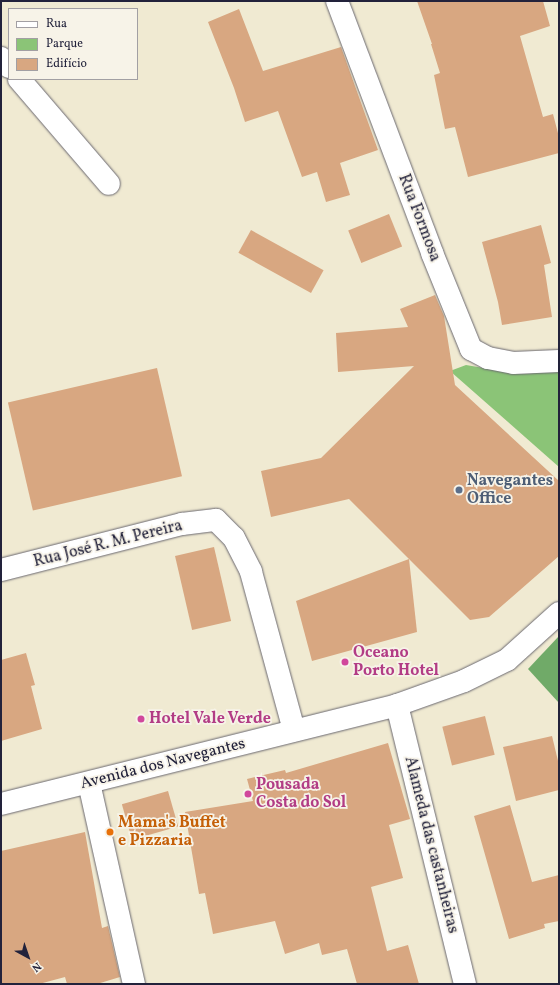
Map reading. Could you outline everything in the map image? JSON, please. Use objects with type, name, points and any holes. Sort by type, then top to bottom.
[{"type":"street","name":"Rua Formosa","points":[[337,1],[430,246],[471,349],[488,358],[513,363],[559,361]]},
{"type":"street","points":[[1,58],[8,66]]},
{"type":"street","points":[[20,80],[109,184]]},
{"type":"street","name":"Rua José R. M. Pereira","points":[[1,570],[182,524],[216,520],[234,538],[251,572],[294,730]]},
{"type":"street","name":"Avenida dos Navegantes","points":[[1,804],[397,705],[464,681],[507,660],[559,613]]},
{"type":"street","name":"Alameda das castanheiras","points":[[397,705],[465,984]]},
{"type":"street","points":[[89,783],[134,984]]},
{"type":"green space","points":[[466,365],[519,374],[559,371],[559,467],[450,371]]},
{"type":"green space","points":[[559,636],[559,703],[528,669]]},
{"type":"building","points":[[417,1],[543,1],[550,26],[520,36],[543,117],[553,114],[559,137],[559,153],[468,177],[455,127],[445,129],[434,75],[440,73],[432,44]]},
{"type":"building","points":[[239,9],[263,71],[341,47],[378,150],[340,163],[350,195],[326,202],[317,172],[302,177],[278,111],[245,122],[234,88],[208,22]]},
{"type":"building","points":[[389,214],[402,246],[361,263],[348,230]]},
{"type":"building","points":[[541,225],[551,263],[544,265],[552,317],[502,325],[498,302],[482,242]]},
{"type":"building","points":[[251,230],[324,270],[311,293],[238,253]]},
{"type":"building","name":"Navegantes Office","points":[[435,295],[444,316],[455,385],[559,481],[559,556],[489,617],[470,620],[349,499],[271,517],[261,471],[321,458],[414,366],[338,372],[336,333],[408,327],[400,309]]},
{"type":"building","points":[[157,368],[182,476],[33,511],[8,402]]},
{"type":"building","points":[[214,547],[231,621],[192,630],[175,556]]},
{"type":"building","points":[[409,559],[417,632],[312,661],[296,601]]},
{"type":"building","points":[[26,653],[35,685],[31,686],[42,729],[1,741],[1,660]]},
{"type":"building","points":[[485,716],[495,755],[452,765],[442,727]]},
{"type":"building","points":[[552,736],[559,765],[559,790],[516,801],[503,747]]},
{"type":"building","points":[[388,743],[410,819],[389,825],[403,878],[371,887],[387,951],[408,945],[419,984],[357,984],[347,949],[322,955],[319,943],[285,954],[275,921],[213,934],[205,893],[199,894],[185,812],[253,801],[247,779],[285,770],[286,773]]},
{"type":"building","points":[[168,791],[178,827],[132,840],[122,804]]},
{"type":"building","points":[[510,805],[532,882],[559,875],[559,921],[544,924],[545,928],[509,939],[474,816]]},
{"type":"building","points":[[85,832],[102,928],[108,926],[120,977],[97,984],[67,984],[65,977],[39,984],[1,984],[1,851]]},
{"type":"place","name":"Navegantes Office","points":[[459,490]]},
{"type":"place","name":"Oceano Porto Hotel","points":[[345,662]]},
{"type":"place","name":"Hotel Vale Verde","points":[[141,719]]},
{"type":"place","name":"Pousada Costa do Sol","points":[[248,794]]},
{"type":"place","name":"Mama's Buffet e Pizzaria","points":[[110,832]]}]
